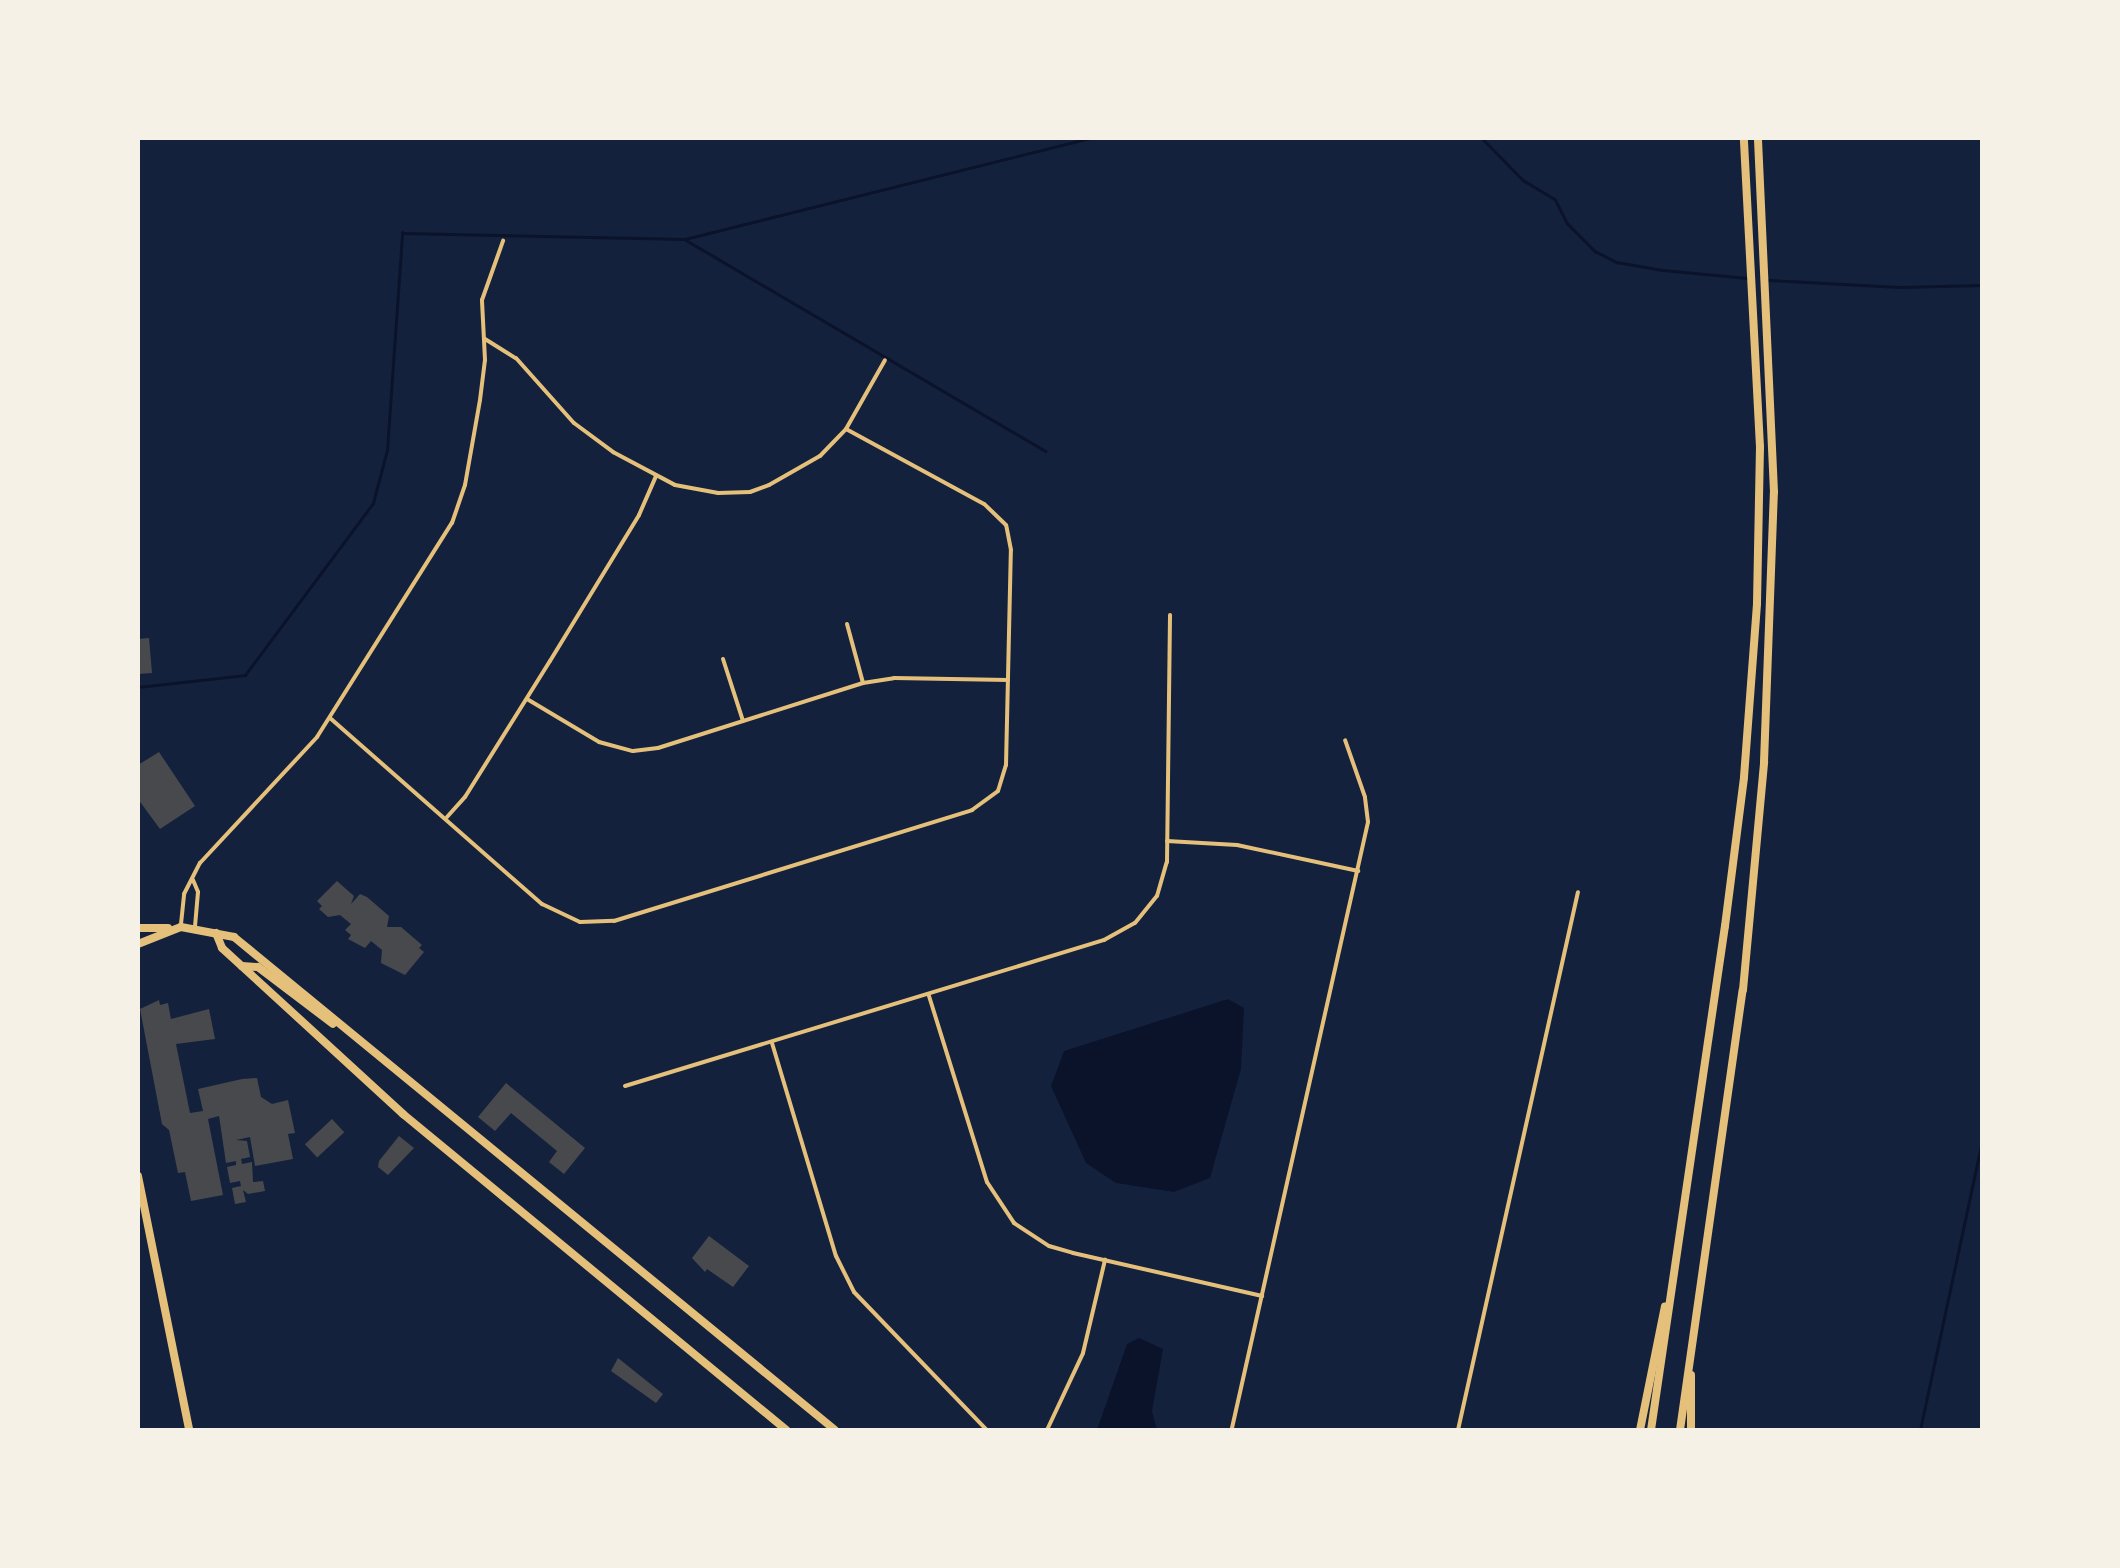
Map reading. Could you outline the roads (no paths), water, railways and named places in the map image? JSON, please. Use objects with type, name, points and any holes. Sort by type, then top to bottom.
[{"type":"main road","points":[[1650,1430],[1744,777],[1757,603],[1757,363],[1744,138]]},
{"type":"main road","points":[[1680,1430],[1743,990],[1763,782],[1774,556],[1771,363],[1758,138]]},
{"type":"main road","points":[[138,944],[179,927]]},
{"type":"main road","points":[[138,928],[195,928],[234,937],[835,1430]]},
{"type":"main road","points":[[216,934],[222,948],[489,1189],[786,1430]]},
{"type":"main road","points":[[242,966],[258,967],[311,1010],[354,1036]]},
{"type":"main road","points":[[138,1176],[189,1430]]},
{"type":"main road","points":[[1640,1430],[1675,1268]]},
{"type":"main road","points":[[1690,1361],[1691,1430]]},
{"type":"street","points":[[179,927],[184,894],[200,863],[330,718],[458,509],[480,400],[482,300],[503,241]]},
{"type":"street","points":[[484,340],[516,358],[574,423],[656,476],[698,491],[750,492],[805,466],[834,445],[885,360]]},
{"type":"street","points":[[330,718],[554,911],[580,922],[614,921],[947,820],[984,803],[998,790],[1006,764],[1011,550],[1004,520],[984,504],[846,428]]},
{"type":"street","points":[[446,818],[466,797],[527,698],[638,515],[656,476]]},
{"type":"street","points":[[624,1086],[1125,932],[1158,896],[1166,872],[1170,615]]},
{"type":"street","points":[[847,624],[864,683]]},
{"type":"street","points":[[724,659],[742,721]]},
{"type":"street","points":[[527,698],[592,738],[624,750],[658,748],[864,683],[894,678],[1008,680]]},
{"type":"street","points":[[1232,1428],[1358,871],[1367,810],[1345,740]]},
{"type":"street","points":[[1168,842],[1237,844],[1358,871]]},
{"type":"street","points":[[193,880],[198,892],[195,928]]},
{"type":"street","points":[[1458,1430],[1578,892]]},
{"type":"street","points":[[928,994],[996,1200],[1030,1236],[1049,1246],[1262,1296]]},
{"type":"street","points":[[771,1042],[836,1256],[854,1292],[987,1430]]},
{"type":"street","points":[[1047,1430],[1083,1353],[1105,1260]]},
{"type":"water","points":[[1228,999],[1244,1008],[1241,1069],[1210,1178],[1174,1192],[1116,1183],[1086,1163],[1051,1086],[1064,1051]]},
{"type":"water","points":[[1139,1338],[1163,1349],[1152,1411],[1157,1430],[1097,1430],[1127,1344]]},
{"type":"waterway","points":[[138,687],[245,675],[373,503],[387,450],[402,233],[685,239],[1091,138]]},
{"type":"waterway","points":[[1482,138],[1523,180],[1555,199],[1567,223],[1595,251],[1617,262],[1747,278]]},
{"type":"waterway","points":[[686,240],[1046,451]]},
{"type":"waterway","points":[[1769,280],[1900,287],[1982,285]]},
{"type":"waterway","points":[[1920,1430],[1982,1142]]}]
